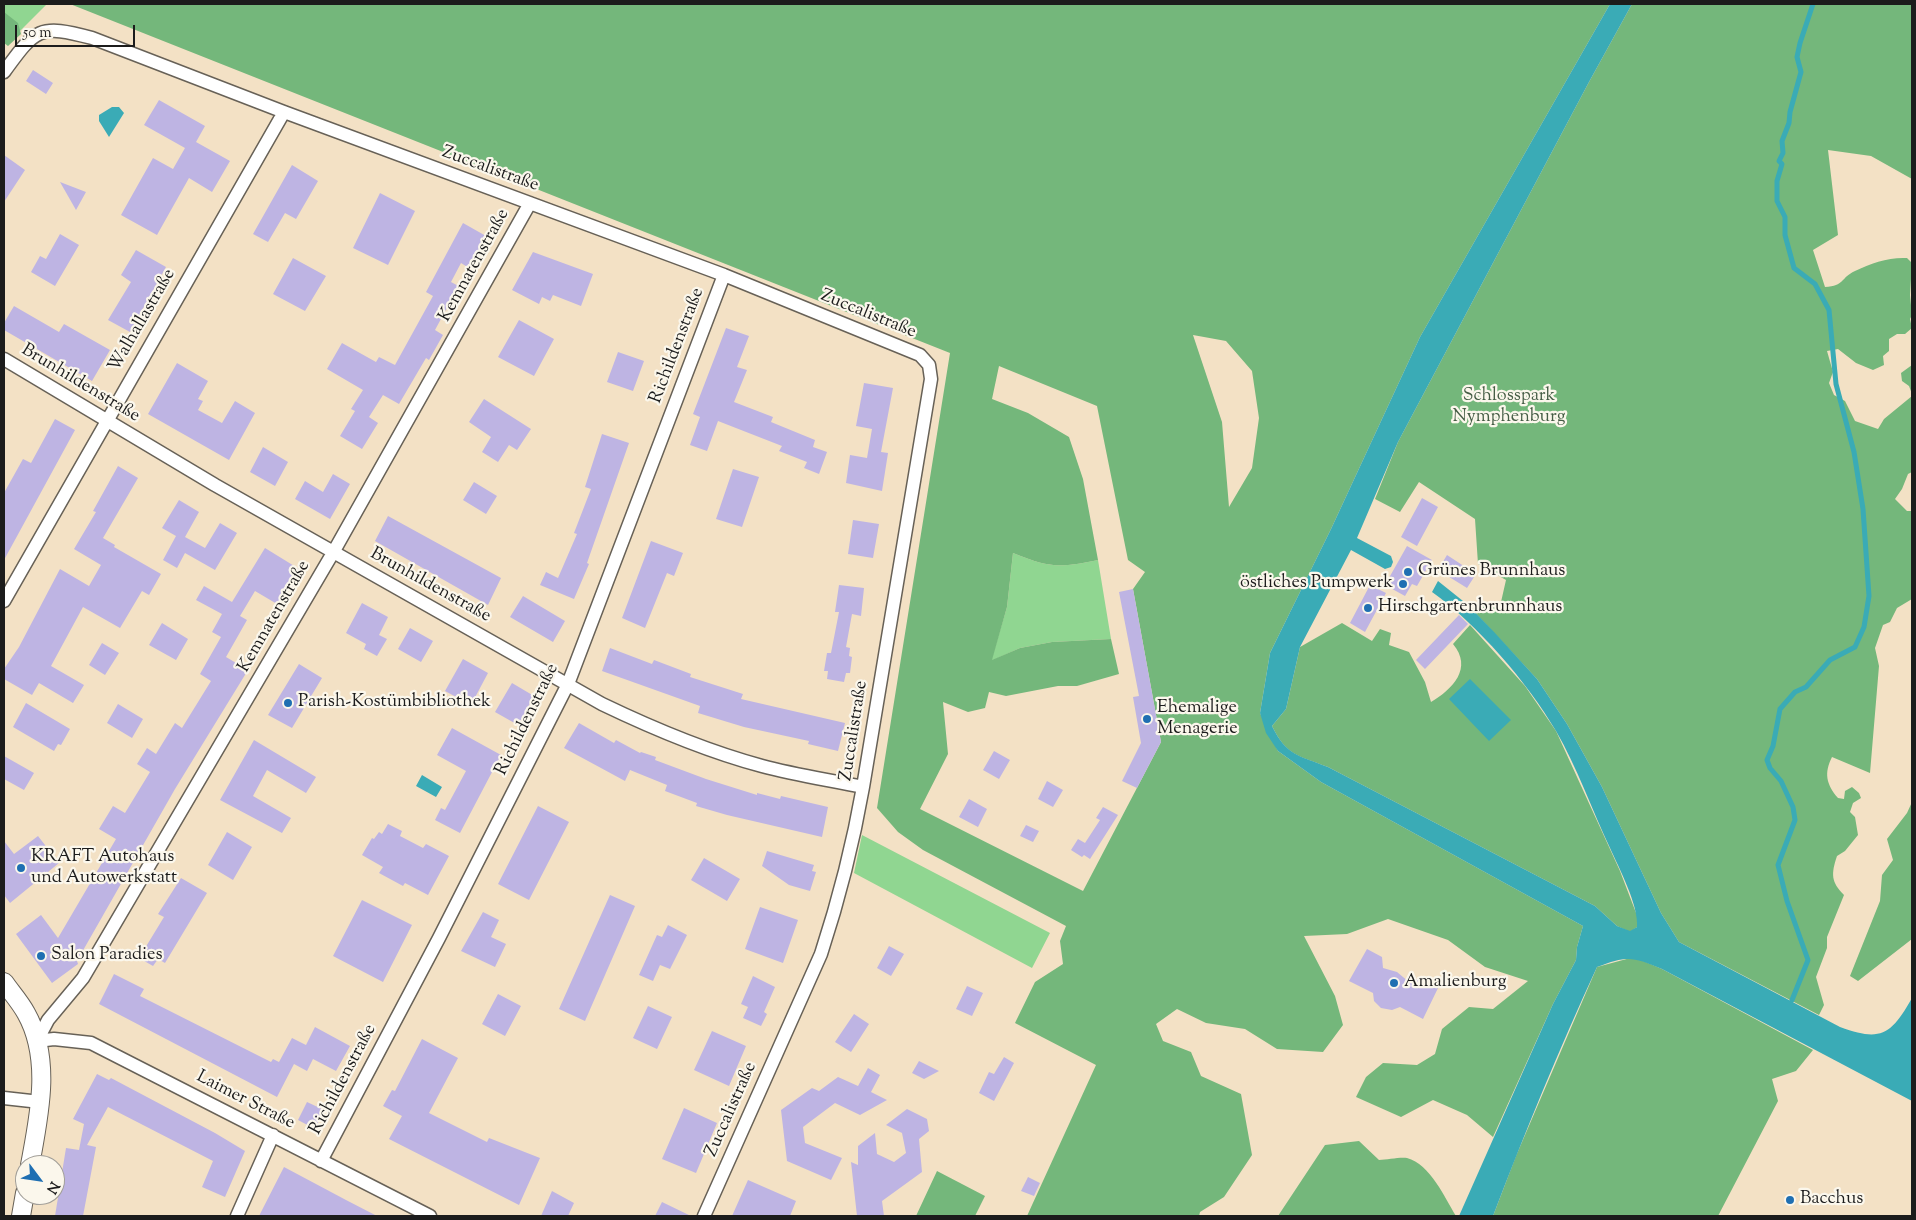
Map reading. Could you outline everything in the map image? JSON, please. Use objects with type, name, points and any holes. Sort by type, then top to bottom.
[{"type":"main road","points":[[4,982],[26,1014],[37,1040],[41,1066],[40,1102],[32,1155]]},
{"type":"street","name":"Zuccalistraße","points":[[4,72],[27,43],[44,30],[61,29],[92,38],[284,112],[724,275],[920,356],[929,365],[931,379],[863,787],[856,827],[834,916],[821,954],[704,1216]]},
{"type":"street","name":"Walhallastraße","points":[[4,601],[105,421],[284,112]]},
{"type":"street","name":"Kemnatenstraße","points":[[37,1040],[48,1020],[83,978],[334,552],[530,204]]},
{"type":"street","name":"Richildenstraße","points":[[321,1161],[443,932],[568,684],[724,275]]},
{"type":"street","name":"Brunhildenstraße","points":[[4,359],[105,421],[602,704],[685,741],[764,767],[863,787]]},
{"type":"street","points":[[4,574],[15,581]]},
{"type":"street","name":"Laimer Straße","points":[[37,1040],[54,1039],[91,1043],[430,1216]]},
{"type":"street","points":[[4,1098],[40,1102]]},
{"type":"street","points":[[237,1216],[273,1135]]},
{"type":"green space","points":[[4,4],[47,4],[10,41],[4,37]]},
{"type":"green space","points":[[70,4],[1610,4],[1420,337],[1331,529],[1270,653],[1260,713],[1278,751],[1321,782],[1583,926],[1577,947],[1576,960],[1553,1004],[1493,1137],[1467,1115],[1433,1100],[1401,1117],[1356,1097],[1366,1077],[1383,1063],[1417,1065],[1435,1054],[1442,1029],[1469,1007],[1493,1009],[1528,981],[1485,967],[1448,940],[1388,919],[1347,934],[1304,936],[1335,996],[1343,1025],[1323,1052],[1277,1049],[1245,1029],[1206,1023],[1177,1009],[1156,1024],[1163,1041],[1191,1052],[1201,1076],[1241,1094],[1252,1155],[1224,1197],[1200,1212],[1199,1216],[1027,1216],[1096,1065],[1015,1023],[1035,982],[1063,964],[1060,941],[1066,926],[923,850],[898,832],[877,808],[950,353]],"holes":[[[1193,335],[1226,341],[1252,371],[1259,418],[1252,468],[1229,507],[1222,422]],[[999,366],[1097,406],[1128,560],[1145,572],[1133,589],[1161,742],[1083,891],[920,809],[948,754],[943,702],[968,712],[985,708],[989,692],[1006,696],[1058,686],[1077,686],[1119,674],[1111,639],[1052,642],[1020,648],[992,660],[1007,607],[1013,553],[1036,562],[1055,565],[1098,560],[1083,479],[1069,437],[1028,413],[992,399]]]},
{"type":"green space","name":"Schlosspark Nymphenburg","points":[[1632,4],[1912,4],[1912,179],[1871,156],[1828,150],[1838,235],[1813,250],[1825,287],[1836,285],[1855,271],[1880,261],[1907,258],[1912,263],[1910,295],[1912,315],[1910,319],[1912,328],[1905,334],[1897,334],[1889,339],[1889,351],[1883,356],[1884,365],[1873,370],[1856,363],[1838,349],[1827,351],[1833,372],[1829,383],[1834,395],[1845,401],[1855,421],[1878,429],[1884,419],[1912,396],[1912,472],[1908,474],[1902,489],[1895,499],[1907,511],[1912,511],[1912,599],[1897,608],[1890,622],[1883,625],[1875,648],[1879,666],[1870,773],[1832,757],[1828,768],[1829,783],[1838,798],[1844,799],[1845,791],[1852,787],[1859,793],[1861,798],[1853,803],[1850,812],[1855,817],[1858,835],[1845,851],[1837,856],[1833,873],[1834,882],[1844,895],[1827,937],[1827,948],[1816,977],[1824,1005],[1819,1015],[1679,942],[1661,913],[1602,787],[1567,724],[1537,679],[1468,605],[1501,602],[1506,580],[1478,564],[1475,519],[1419,482],[1400,512],[1375,499],[1398,442]]},
{"type":"green space","points":[[4,12],[18,23],[21,34],[8,46],[4,43]]},
{"type":"green space","points":[[1912,365],[1912,394],[1909,386],[1902,381],[1901,373]]},
{"type":"green space","points":[[1013,553],[1036,562],[1055,565],[1098,560],[1111,639],[1052,642],[1020,648],[991,661],[1007,607]]},
{"type":"green space","points":[[1342,623],[1372,641],[1380,629],[1391,633],[1389,645],[1409,652],[1425,682],[1431,702],[1447,691],[1458,677],[1461,661],[1459,653],[1453,644],[1470,625],[1525,686],[1556,731],[1620,871],[1638,918],[1637,927],[1630,932],[1617,926],[1595,906],[1328,767],[1301,757],[1288,749],[1277,736],[1272,726],[1286,709],[1300,647]]},
{"type":"green space","points":[[1912,802],[1912,939],[1858,981],[1850,976],[1880,901],[1882,875],[1893,860],[1887,839],[1907,813]]},
{"type":"green space","points":[[862,835],[1050,933],[1032,968],[854,873]]},
{"type":"green space","points":[[1634,957],[1662,969],[1813,1050],[1796,1071],[1772,1079],[1778,1101],[1718,1216],[1493,1216],[1516,1156],[1597,967]]},
{"type":"green space","points":[[1359,1141],[1379,1160],[1407,1158],[1423,1167],[1442,1191],[1456,1216],[1278,1216],[1325,1145]]},
{"type":"green space","points":[[937,1171],[985,1196],[975,1216],[916,1216]]},
{"type":"water","points":[[1610,4],[1632,4],[1398,442],[1357,538],[1391,556],[1393,562],[1391,567],[1385,569],[1351,550],[1300,647],[1286,709],[1272,726],[1277,736],[1288,749],[1301,757],[1328,767],[1595,906],[1617,926],[1630,931],[1637,927],[1635,909],[1628,887],[1578,774],[1556,731],[1516,674],[1484,637],[1432,592],[1438,581],[1468,605],[1537,679],[1567,724],[1602,787],[1661,913],[1679,942],[1840,1027],[1854,1032],[1875,1034],[1884,1032],[1898,1020],[1912,998],[1912,1101],[1662,969],[1637,960],[1624,959],[1616,961],[1597,967],[1517,1153],[1493,1216],[1459,1216],[1553,1004],[1576,960],[1577,947],[1583,926],[1321,782],[1278,751],[1266,733],[1260,713],[1270,653],[1331,529],[1420,337]]},
{"type":"water","points":[[112,107],[119,107],[124,113],[109,137],[99,121],[99,115]]},
{"type":"water","points":[[1470,679],[1511,720],[1489,741],[1449,699]]},
{"type":"water","points":[[422,775],[442,787],[436,797],[416,786]]},
{"type":"building","points":[[33,70],[53,83],[46,94],[26,81]]},
{"type":"building","points":[[159,100],[205,126],[196,142],[230,161],[212,192],[189,178],[157,235],[121,215],[153,158],[173,169],[185,148],[144,125]]},
{"type":"building","points":[[4,155],[25,170],[4,202]]},
{"type":"building","points":[[292,165],[318,181],[296,219],[285,213],[268,242],[253,234]]},
{"type":"building","points":[[60,182],[86,192],[76,210]]},
{"type":"building","points":[[380,193],[415,211],[388,265],[353,248]]},
{"type":"building","points":[[463,223],[486,236],[469,268],[461,263],[451,282],[466,290],[456,308],[449,304],[435,330],[443,335],[429,360],[426,358],[399,404],[383,395],[369,417],[378,423],[362,449],[340,436],[355,411],[351,409],[363,390],[327,369],[342,343],[376,362],[379,357],[395,365],[433,296],[426,292]]},
{"type":"building","points":[[60,234],[79,245],[55,286],[31,272],[40,256],[46,259]]},
{"type":"building","points":[[136,250],[166,267],[130,332],[108,320],[131,282],[121,275]]},
{"type":"building","points":[[533,252],[593,274],[581,306],[553,295],[550,301],[542,297],[539,304],[512,290]]},
{"type":"building","points":[[293,258],[326,276],[305,311],[273,294]]},
{"type":"building","points":[[14,306],[59,332],[64,324],[110,350],[92,381],[4,330],[4,323]]},
{"type":"building","points":[[519,320],[554,339],[534,376],[498,357]]},
{"type":"building","points":[[726,328],[749,336],[737,367],[747,370],[734,402],[773,417],[771,422],[815,440],[813,447],[827,452],[819,474],[804,468],[807,462],[779,451],[782,446],[718,421],[707,451],[690,445],[700,417],[693,414]]},
{"type":"building","points":[[618,352],[644,361],[633,391],[607,382]]},
{"type":"building","points":[[177,363],[208,381],[198,399],[203,401],[198,410],[222,423],[235,401],[255,413],[229,460],[148,414]]},
{"type":"building","points":[[864,383],[893,388],[881,452],[888,453],[882,491],[846,483],[850,455],[867,458],[872,429],[856,426]]},
{"type":"building","points":[[484,399],[531,429],[517,450],[509,445],[498,462],[482,452],[491,437],[469,422]]},
{"type":"building","points":[[55,419],[75,430],[4,560],[4,493],[23,459],[31,463]]},
{"type":"building","points":[[602,434],[629,443],[587,563],[589,564],[574,599],[540,585],[546,572],[558,578],[577,534],[574,533],[591,489],[585,487]]},
{"type":"building","points":[[263,447],[288,462],[275,486],[250,472]]},
{"type":"building","points":[[118,466],[138,478],[103,538],[115,545],[114,547],[161,574],[149,595],[142,591],[120,628],[83,607],[51,666],[84,685],[73,703],[39,683],[32,695],[4,679],[4,669],[19,647],[60,569],[89,586],[101,565],[74,549],[96,512],[93,511]]},
{"type":"building","points":[[733,469],[759,477],[742,527],[716,519]]},
{"type":"building","points":[[333,474],[350,484],[330,519],[295,499],[305,481],[323,492]]},
{"type":"building","points":[[474,482],[497,496],[486,514],[463,500]]},
{"type":"building","points":[[1422,498],[1438,507],[1417,546],[1401,537]]},
{"type":"building","points":[[179,500],[199,512],[185,537],[205,548],[220,523],[237,533],[215,570],[185,553],[177,568],[163,560],[176,536],[162,528]]},
{"type":"building","points":[[388,516],[501,578],[488,605],[375,541]]},
{"type":"building","points":[[853,520],[879,524],[873,558],[848,554]]},
{"type":"building","points":[[651,541],[683,553],[674,576],[667,573],[645,628],[622,618]]},
{"type":"building","name":"Grünes Brunnhaus","points":[[1407,546],[1432,560],[1417,586],[1412,584],[1405,596],[1385,585]]},
{"type":"building","points":[[265,548],[304,572],[293,590],[288,587],[277,604],[255,591],[240,616],[247,620],[226,657],[248,670],[175,789],[77,961],[78,964],[52,983],[16,934],[41,915],[58,938],[116,839],[99,829],[113,806],[125,813],[150,772],[137,764],[147,748],[156,754],[175,723],[182,728],[211,681],[200,674],[221,637],[212,632],[222,614],[196,600],[204,586],[232,602]]},
{"type":"building","points":[[1447,555],[1476,574],[1467,588],[1438,570]]},
{"type":"building","points":[[839,585],[864,588],[861,616],[852,614],[846,647],[850,648],[849,656],[852,657],[850,673],[846,673],[844,682],[827,679],[828,671],[824,671],[827,653],[831,653],[839,612],[835,612]]},
{"type":"building","name":"Hirschgartenbrunnhaus","points":[[1370,585],[1386,593],[1365,632],[1350,623]]},
{"type":"building","points":[[1133,589],[1161,742],[1137,788],[1122,781],[1141,743],[1133,697],[1139,696],[1119,592]]},
{"type":"building","points":[[523,596],[565,621],[553,642],[510,617]]},
{"type":"building","points":[[362,603],[388,617],[379,635],[387,639],[377,656],[364,649],[366,644],[346,633]]},
{"type":"building","points":[[1459,615],[1468,624],[1425,669],[1416,660]]},
{"type":"building","points":[[162,623],[188,639],[176,660],[149,645]]},
{"type":"building","points":[[410,628],[433,641],[421,662],[398,649]]},
{"type":"building","points":[[102,643],[119,653],[105,675],[89,665]]},
{"type":"building","points":[[610,648],[652,664],[654,660],[691,674],[690,677],[743,694],[741,699],[845,723],[838,751],[808,744],[809,741],[744,727],[698,713],[700,706],[602,671]]},
{"type":"building","points":[[463,659],[488,673],[471,705],[445,691]]},
{"type":"building","points":[[299,664],[322,678],[292,728],[268,715]]},
{"type":"building","points":[[512,683],[534,696],[518,725],[495,712]]},
{"type":"building","points":[[26,703],[70,729],[61,745],[58,744],[54,751],[13,727]]},
{"type":"building","points":[[118,704],[143,719],[132,738],[107,723]]},
{"type":"building","points":[[579,723],[614,743],[616,740],[640,753],[656,757],[655,760],[706,779],[757,795],[757,793],[780,799],[781,796],[828,807],[822,837],[696,806],[697,803],[665,791],[667,785],[630,770],[625,781],[564,748]]},
{"type":"building","points":[[452,728],[501,755],[460,833],[435,820],[441,808],[445,810],[466,771],[437,755]]},
{"type":"building","points":[[254,740],[316,777],[306,793],[267,770],[253,796],[291,818],[282,833],[220,800]]},
{"type":"building","points":[[994,751],[1010,760],[999,779],[983,770]]},
{"type":"building","points":[[4,756],[34,773],[24,790],[4,779]]},
{"type":"building","points":[[1047,781],[1063,790],[1053,807],[1038,799]]},
{"type":"building","points":[[969,799],[987,809],[978,827],[959,817]]},
{"type":"building","points":[[538,806],[569,822],[529,900],[498,884]]},
{"type":"building","points":[[1103,807],[1118,815],[1090,859],[1084,855],[1082,857],[1071,850],[1078,839],[1085,843],[1100,820],[1096,818]]},
{"type":"building","points":[[388,824],[402,831],[400,836],[423,848],[426,844],[449,856],[428,895],[405,883],[403,886],[379,873],[383,867],[362,855],[372,838],[374,839],[379,832],[382,834]]},
{"type":"building","points":[[1026,825],[1039,831],[1033,842],[1020,836]]},
{"type":"building","points":[[227,832],[252,847],[233,880],[208,865]]},
{"type":"building","points":[[38,836],[59,863],[10,903],[4,895],[4,841],[14,854]]},
{"type":"building","points":[[767,851],[814,865],[812,871],[816,872],[810,891],[789,885],[762,866]]},
{"type":"building","points":[[704,858],[740,879],[727,901],[691,880]]},
{"type":"building","points":[[181,878],[207,893],[165,963],[158,959],[153,966],[139,958],[164,917],[158,914]]},
{"type":"building","points":[[610,895],[635,906],[585,1021],[559,1009]]},
{"type":"building","points":[[362,900],[412,925],[383,982],[333,956]]},
{"type":"building","points":[[760,907],[798,920],[783,963],[745,949]]},
{"type":"building","points":[[483,912],[499,920],[491,937],[506,944],[495,967],[461,951]]},
{"type":"building","points":[[668,925],[687,935],[670,969],[660,965],[653,981],[639,975],[657,935],[662,937]]},
{"type":"building","points":[[889,946],[904,954],[891,976],[877,968]]},
{"type":"building","name":"Amalienburg","points":[[1367,949],[1382,957],[1383,968],[1397,972],[1409,982],[1422,977],[1439,986],[1423,1019],[1400,1007],[1392,1010],[1381,1008],[1374,1001],[1373,993],[1349,981]]},
{"type":"building","points":[[114,974],[144,989],[140,996],[271,1062],[273,1059],[279,1062],[292,1038],[306,1045],[315,1027],[350,1046],[336,1071],[313,1059],[307,1071],[294,1064],[277,1097],[99,1004]]},
{"type":"building","points":[[753,976],[775,987],[764,1012],[767,1014],[761,1026],[743,1018],[748,1007],[741,1004]]},
{"type":"building","points":[[967,986],[983,993],[972,1016],[956,1009]]},
{"type":"building","points":[[498,994],[521,1006],[505,1036],[482,1024]]},
{"type":"building","points":[[648,1006],[672,1017],[657,1049],[633,1038]]},
{"type":"building","points":[[854,1014],[869,1024],[851,1052],[835,1042]]},
{"type":"building","points":[[712,1031],[746,1046],[729,1086],[694,1070]]},
{"type":"building","points":[[422,1039],[458,1058],[429,1113],[487,1142],[489,1138],[540,1158],[519,1205],[389,1139],[402,1116],[383,1106],[392,1090],[395,1091]]},
{"type":"building","points":[[1004,1057],[1014,1063],[994,1101],[979,1093],[989,1072],[994,1074]]},
{"type":"building","points":[[919,1061],[939,1071],[924,1079],[912,1073]]},
{"type":"building","points":[[868,1068],[880,1075],[871,1092],[887,1100],[860,1115],[835,1103],[803,1127],[805,1143],[842,1158],[831,1180],[787,1161],[781,1110],[812,1088],[819,1091],[838,1077],[858,1086]]},
{"type":"building","points":[[97,1074],[109,1080],[111,1078],[245,1151],[225,1197],[202,1187],[213,1161],[108,1107],[87,1145],[96,1147],[83,1216],[55,1216],[57,1205],[65,1205],[66,1148],[79,1150],[84,1124],[73,1119]]},
{"type":"building","points":[[307,1102],[324,1110],[315,1129],[298,1120]]},
{"type":"building","points":[[684,1108],[717,1123],[696,1173],[662,1159]]},
{"type":"building","points":[[907,1109],[927,1119],[929,1131],[919,1139],[922,1172],[882,1201],[884,1216],[857,1216],[851,1162],[858,1165],[858,1146],[875,1133],[877,1154],[894,1162],[906,1153],[902,1133],[886,1125]]},
{"type":"building","points":[[284,1167],[346,1200],[377,1216],[259,1216]]},
{"type":"building","points":[[1028,1177],[1040,1183],[1034,1196],[1021,1191]]},
{"type":"building","points":[[748,1180],[796,1201],[790,1216],[732,1216]]},
{"type":"building","points":[[552,1191],[574,1203],[568,1216],[541,1216]]},
{"type":"building","points":[[662,1202],[691,1216],[655,1216]]},
{"type":"waterway","points":[[1792,1000],[1808,960],[1787,901],[1778,865],[1795,820],[1793,807],[1781,781],[1770,768],[1767,760],[1773,746],[1780,709],[1795,692],[1806,687],[1830,660],[1855,647],[1864,627],[1869,596],[1863,509],[1854,452],[1836,384],[1829,310],[1815,284],[1794,268],[1785,235],[1785,217],[1777,201],[1777,181],[1782,164],[1779,161],[1783,153],[1782,141],[1789,123],[1790,112],[1801,72],[1797,57],[1813,4]]},
{"type":"place","name":"Grünes Brunnhaus","points":[[1408,572]]},
{"type":"place","name":"östliches Pumpwerk","points":[[1403,584]]},
{"type":"place","name":"Hirschgartenbrunnhaus","points":[[1368,608]]},
{"type":"place","name":"Parish-Kostümbibliothek","points":[[288,703]]},
{"type":"place","name":"Ehemalige Menagerie","points":[[1147,719]]},
{"type":"place","name":"KRAFT Autohaus und Autowerkstatt","points":[[21,868]]},
{"type":"place","name":"Salon Paradies","points":[[41,956]]},
{"type":"place","name":"Amalienburg","points":[[1394,983]]},
{"type":"place","name":"Bacchus","points":[[1790,1200]]}]
